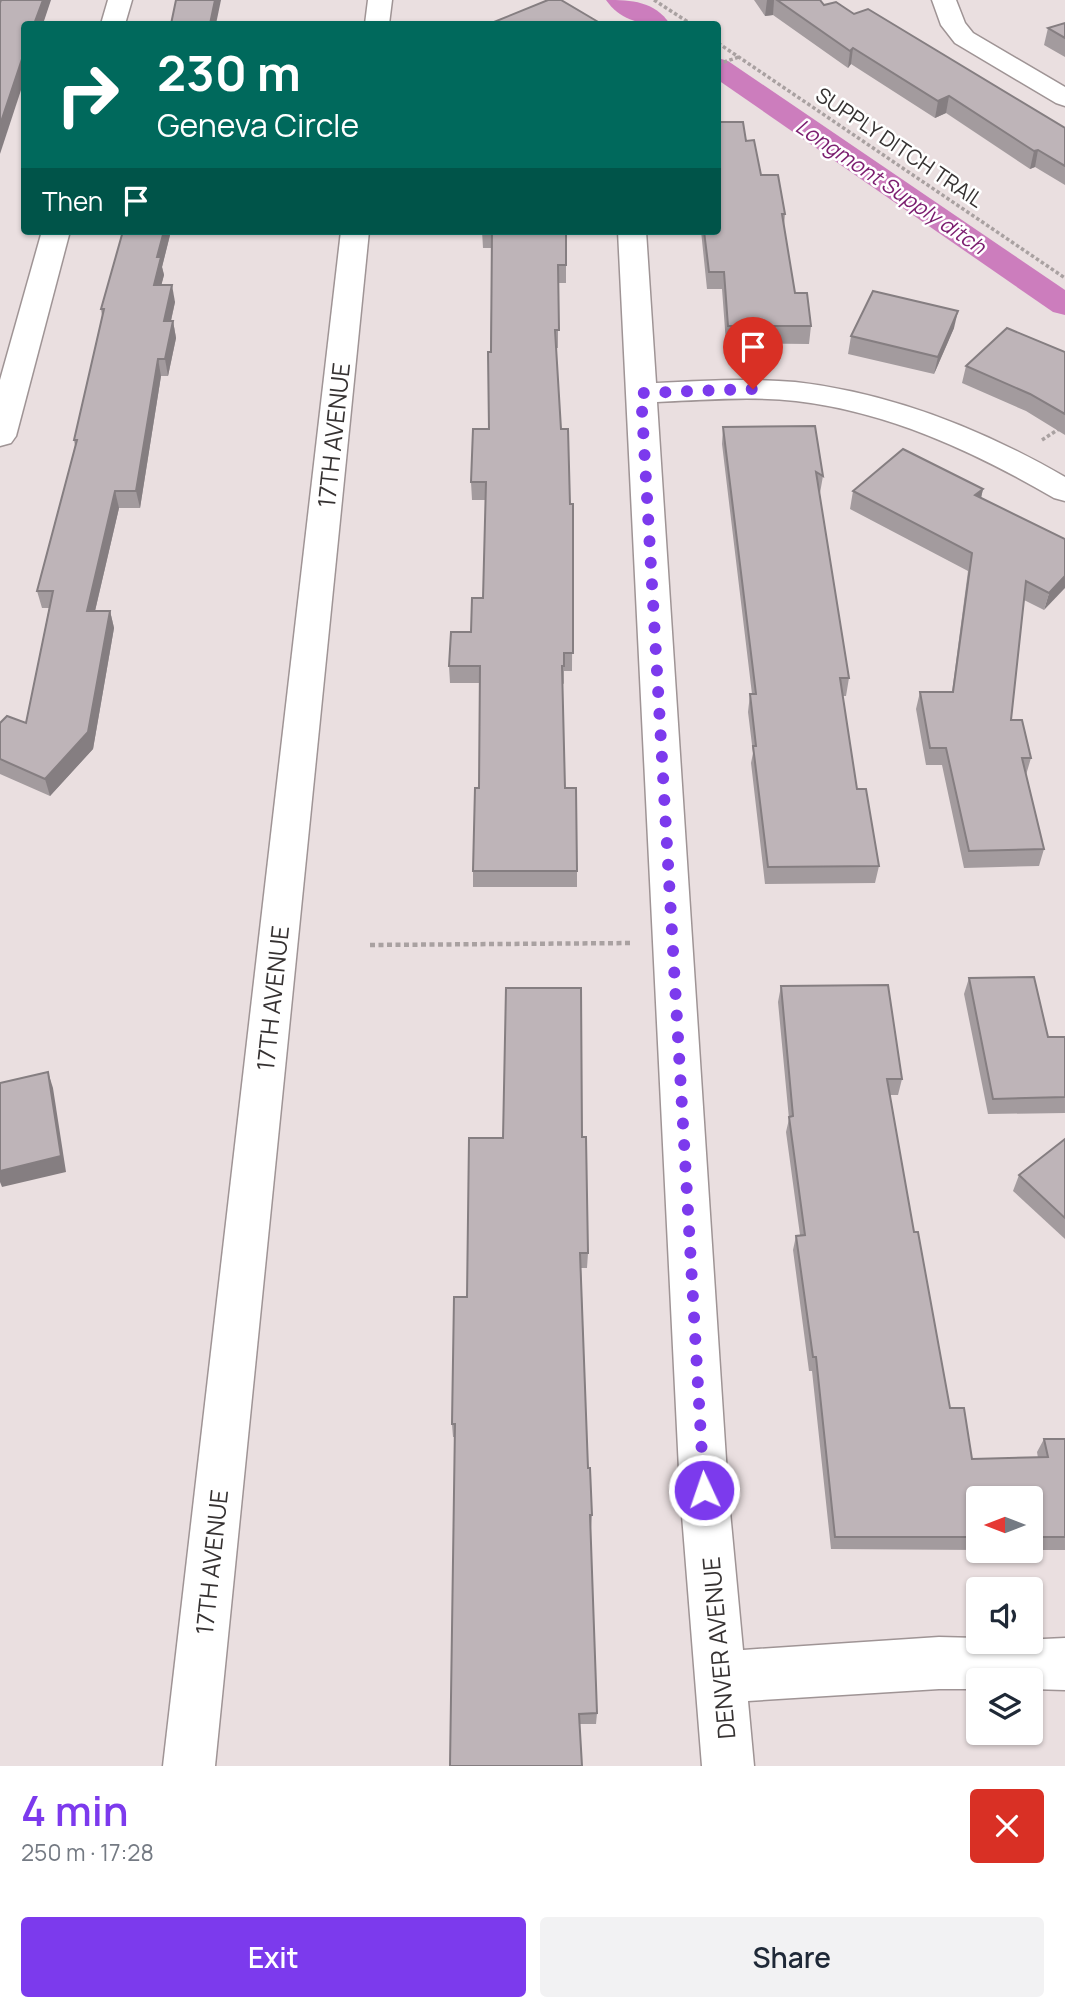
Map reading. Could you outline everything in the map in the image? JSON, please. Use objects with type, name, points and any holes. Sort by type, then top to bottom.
[{"type":"street","points":[[114,21],[120,0]]},
{"type":"street","points":[[377,21],[380,0]]},
{"type":"street","points":[[944,0],[953,24],[964,38],[1065,98]]},
{"type":"street","points":[[0,436],[55,235]]},
{"type":"street","name":"17TH AVENUE","points":[[189,1766],[355,235]]},
{"type":"street","name":"DENVER AVENUE","points":[[632,235],[704,1490],[728,1766]]},
{"type":"street","points":[[641,393],[753,389],[816,394],[880,407],[966,438],[1026,467],[1065,491]]},
{"type":"street","points":[[720,1677],[939,1663],[1065,1664]]},
{"type":"path","points":[[654,0],[686,21]]},
{"type":"path","name":"SUPPLY DITCH TRAIL","points":[[721,45],[1065,278]]},
{"type":"path","points":[[721,63],[738,57]]},
{"type":"path","points":[[370,945],[673,943]]},
{"type":"building","points":[[1,0],[43,0],[35,21],[21,21],[21,62],[0,125]]},
{"type":"building","points":[[176,0],[215,0],[211,21],[172,21]]},
{"type":"building","points":[[548,0],[561,0],[597,21],[496,21]]},
{"type":"building","points":[[777,0],[820,0],[824,5],[836,2],[854,14],[868,9],[1065,128],[1065,166],[1038,150],[1034,151],[949,96],[938,101],[853,48],[850,51]]},
{"type":"building","points":[[1065,23],[1065,38],[1048,28]]},
{"type":"building","points":[[721,122],[743,122],[746,141],[754,140],[761,175],[778,175],[795,293],[807,293],[811,326],[728,326],[724,272],[709,272],[704,235],[721,235]]},
{"type":"building","points":[[122,235],[163,235],[154,285],[172,285],[164,321],[173,321],[165,359],[158,359],[136,491],[115,491],[87,611],[110,611],[88,732],[45,779],[0,759],[0,723],[7,716],[26,723],[53,591],[37,591],[77,440],[74,440],[104,309],[101,309]]},
{"type":"building","points":[[492,235],[566,235],[566,265],[558,265],[559,330],[555,330],[561,429],[568,429],[570,504],[573,504],[573,653],[564,653],[562,666],[565,788],[576,788],[577,871],[473,871],[475,788],[479,788],[480,666],[449,666],[451,632],[471,632],[472,598],[483,598],[486,482],[471,482],[473,429],[489,429],[488,352],[491,352]]},
{"type":"building","points":[[873,291],[958,311],[938,357],[851,336]]},
{"type":"building","points":[[1007,328],[1065,352],[1065,414],[1030,394],[966,366]]},
{"type":"building","points":[[815,426],[823,476],[816,472],[849,678],[840,678],[857,789],[866,789],[879,866],[768,867],[753,746],[756,746],[750,694],[756,694],[723,427]]},
{"type":"building","points":[[903,449],[983,489],[975,495],[1065,539],[1065,576],[1049,593],[1026,581],[1011,720],[1022,720],[1031,758],[1022,758],[1044,849],[969,851],[946,748],[930,748],[920,692],[953,692],[972,553],[853,491]]},
{"type":"building","points":[[1034,977],[1048,1037],[1065,1037],[1065,1097],[993,1099],[969,978]]},
{"type":"building","points":[[888,985],[902,1079],[887,1079],[914,1232],[918,1232],[950,1408],[964,1408],[972,1459],[1048,1457],[1044,1439],[1065,1439],[1065,1537],[1043,1537],[1043,1486],[966,1486],[966,1537],[835,1537],[816,1357],[813,1357],[796,1236],[805,1235],[789,1117],[793,1116],[781,986]]},
{"type":"building","points":[[506,988],[581,988],[582,1137],[586,1137],[588,1253],[580,1253],[592,1515],[597,1713],[579,1714],[582,1766],[450,1766],[454,1297],[467,1297],[469,1138],[503,1138]]},
{"type":"building","points":[[48,1072],[61,1156],[0,1171],[0,1083]]},
{"type":"building","points":[[1065,1139],[1065,1218],[1019,1175]]},
{"type":"waterway","name":"Longmont Supply ditch","points":[[620,0],[652,21]]},
{"type":"waterway","name":"Longmont Supply ditch","points":[[721,69],[1065,305]]},
{"type":"route","points":[[704,1490],[641,393],[753,389]]}]
